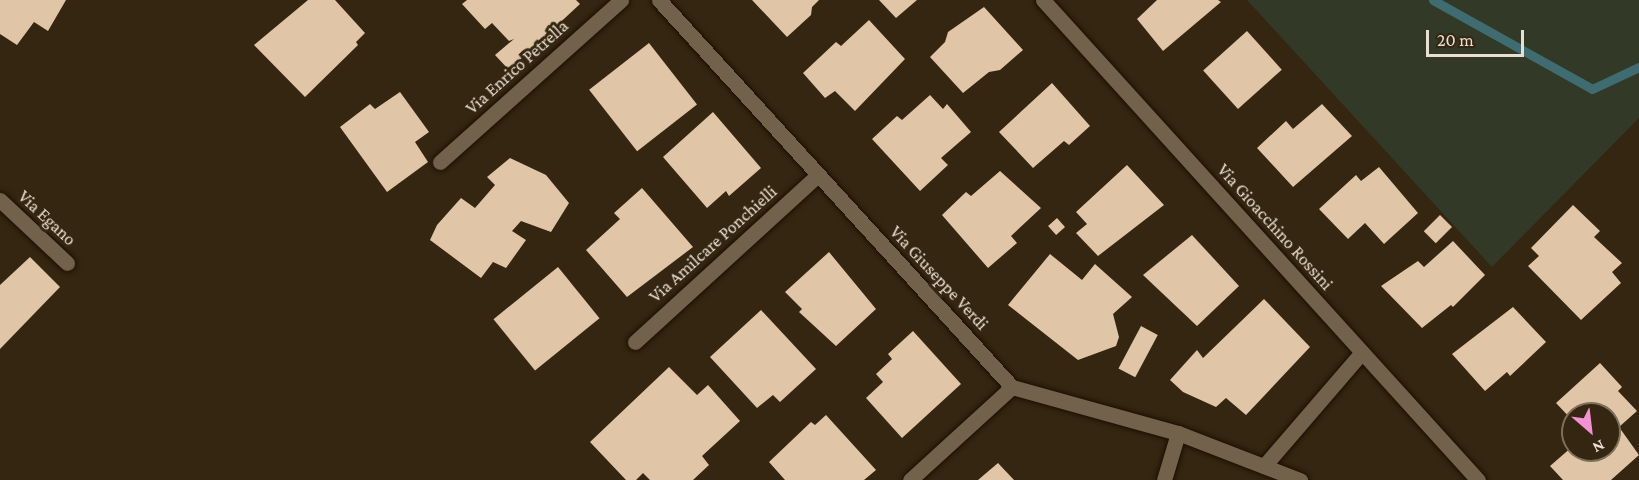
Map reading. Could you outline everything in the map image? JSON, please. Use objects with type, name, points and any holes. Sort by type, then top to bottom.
[{"type":"street","name":"Via Enrico Petrella","points":[[440,162],[621,0]]},
{"type":"street","name":"Via Giuseppe Verdi","points":[[659,0],[1012,387]]},
{"type":"street","name":"Via Gioacchino Rossini","points":[[1042,0],[1362,352],[1470,478]]},
{"type":"street","name":"Via Amilcare Ponchielli","points":[[635,342],[818,176]]},
{"type":"street","name":"Via Egano","points":[[0,200],[66,263]]},
{"type":"street","points":[[1264,466],[1362,352]]},
{"type":"street","points":[[910,480],[1012,387],[1178,433],[1300,480]]},
{"type":"street","points":[[1164,480],[1178,433]]},
{"type":"green space","points":[[1247,0],[1639,0],[1639,118],[1492,267]]},
{"type":"building","points":[[0,0],[66,0],[48,31],[34,22],[17,45],[0,34]]},
{"type":"building","points":[[308,0],[335,0],[365,33],[356,42],[358,45],[305,97],[254,45]]},
{"type":"building","points":[[467,0],[576,0],[580,4],[509,70],[495,55],[514,39],[509,41],[492,23],[485,29],[462,4]]},
{"type":"building","points":[[752,0],[819,0],[812,7],[811,15],[787,37]]},
{"type":"building","points":[[879,0],[917,0],[896,18]]},
{"type":"building","points":[[1157,0],[1218,0],[1221,2],[1163,51],[1137,19]]},
{"type":"building","points":[[984,7],[1023,50],[1000,70],[989,72],[963,93],[930,57],[945,42],[948,32]]},
{"type":"building","points":[[869,20],[905,59],[855,111],[835,91],[825,98],[803,73],[836,42],[841,46]]},
{"type":"building","points":[[1247,31],[1282,70],[1238,109],[1203,70]]},
{"type":"building","points":[[649,43],[697,104],[637,151],[589,90]]},
{"type":"building","points":[[1052,83],[1090,126],[1069,145],[1064,141],[1033,168],[999,132]]},
{"type":"building","points":[[400,92],[429,132],[415,142],[428,162],[387,192],[340,127],[370,104],[375,109]]},
{"type":"building","points":[[930,95],[943,109],[947,104],[971,132],[941,158],[948,165],[920,191],[872,139],[897,116],[902,120]]},
{"type":"building","points":[[1322,104],[1352,136],[1293,187],[1257,148],[1286,121],[1293,129]]},
{"type":"building","points":[[713,112],[761,168],[729,196],[726,191],[707,208],[663,157]]},
{"type":"building","points":[[510,158],[546,175],[569,203],[551,232],[521,221],[512,231],[526,240],[506,268],[493,262],[481,278],[430,240],[437,225],[461,198],[475,208],[495,185],[487,177]]},
{"type":"building","points":[[1127,165],[1164,205],[1098,256],[1076,233],[1087,224],[1076,212]]},
{"type":"building","points":[[1379,167],[1418,213],[1384,244],[1365,223],[1348,239],[1319,209],[1356,175],[1361,181]]},
{"type":"building","points":[[1000,171],[1041,208],[1011,236],[1017,243],[988,268],[942,215],[966,192],[971,196]]},
{"type":"building","points":[[642,188],[693,247],[627,297],[586,250],[620,219],[614,213]]},
{"type":"building","points":[[1573,205],[1600,231],[1594,237],[1622,263],[1612,272],[1621,283],[1581,320],[1528,266],[1539,256],[1531,248]]},
{"type":"building","points":[[1440,215],[1452,227],[1436,243],[1424,231]]},
{"type":"building","points":[[1057,218],[1065,227],[1056,235],[1048,226]]},
{"type":"building","points":[[1192,235],[1239,286],[1197,326],[1143,275]]},
{"type":"building","points":[[1453,241],[1485,275],[1453,307],[1451,305],[1422,328],[1381,286],[1418,261],[1424,267]]},
{"type":"building","points":[[829,252],[876,309],[836,346],[799,312],[802,309],[785,292]]},
{"type":"building","points":[[1050,254],[1082,280],[1095,264],[1132,297],[1113,314],[1119,337],[1116,346],[1078,360],[1008,305]]},
{"type":"building","points":[[30,257],[60,287],[0,349],[0,285]]},
{"type":"building","points":[[558,267],[600,318],[535,371],[493,319]]},
{"type":"building","points":[[1264,299],[1310,347],[1246,415],[1226,398],[1216,407],[1183,392],[1170,380],[1197,350],[1203,358]]},
{"type":"building","points":[[1513,307],[1546,342],[1510,376],[1507,372],[1485,391],[1452,354]]},
{"type":"building","points":[[761,310],[816,369],[780,402],[773,395],[757,408],[710,357]]},
{"type":"building","points":[[1141,326],[1158,335],[1135,377],[1118,368]]},
{"type":"building","points":[[913,331],[961,384],[902,438],[866,398],[883,382],[876,374],[892,359],[888,354]]},
{"type":"building","points":[[1600,363],[1622,387],[1618,391],[1637,411],[1621,425],[1621,402],[1561,402],[1561,408],[1556,403]]},
{"type":"building","points":[[669,367],[697,395],[708,385],[740,421],[702,456],[709,465],[693,480],[650,480],[643,473],[636,480],[626,480],[590,442]]},
{"type":"building","points":[[826,415],[876,470],[864,480],[785,480],[769,462],[811,422],[815,425]]},
{"type":"building","points":[[1621,430],[1639,455],[1611,480],[1563,480],[1550,466],[1561,456],[1561,462],[1621,462]]},
{"type":"building","points":[[998,463],[1014,480],[978,480]]},
{"type":"waterway","points":[[1433,0],[1592,89],[1639,67]]}]
